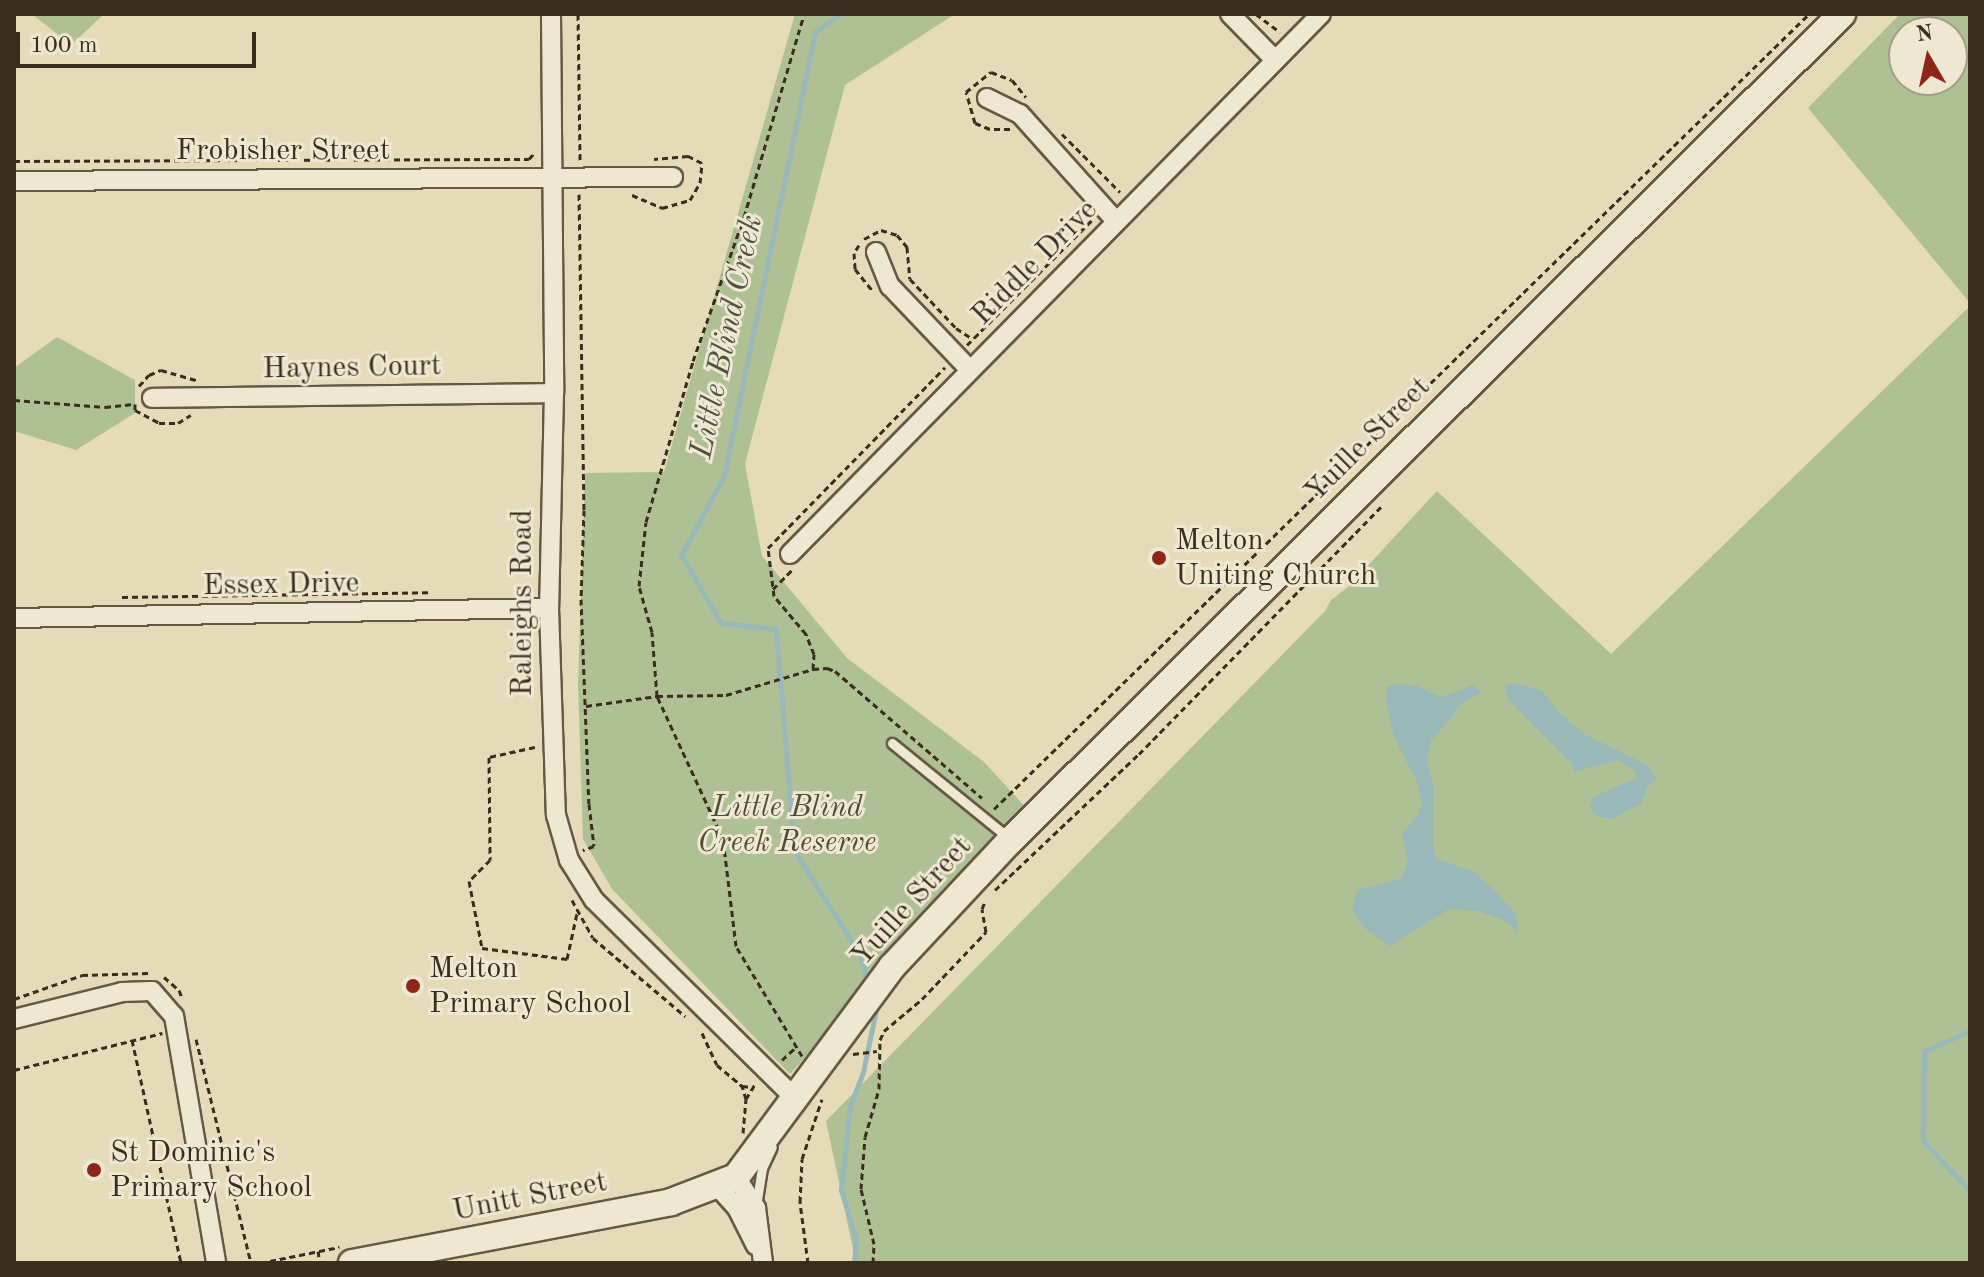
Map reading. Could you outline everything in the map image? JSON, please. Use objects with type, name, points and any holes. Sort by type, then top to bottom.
[{"type":"street","name":"Raleighs Road","points":[[551,14],[543,178],[554,393],[549,608],[556,815],[569,860],[594,900],[768,1072],[806,1097]]},
{"type":"street","points":[[1230,14],[1275,60]]},
{"type":"street","name":"Riddle Drive","points":[[790,554],[1321,14]]},
{"type":"street","name":"Yuille Street","points":[[727,1182],[773,1128],[806,1097],[892,967],[1011,840],[1842,14]]},
{"type":"street","points":[[987,98],[1020,114],[1116,221]]},
{"type":"street","name":"Frobisher Street","points":[[14,181],[673,177]]},
{"type":"street","points":[[876,252],[890,286],[969,369]]},
{"type":"street","name":"Haynes Court","points":[[143,401],[554,393]]},
{"type":"street","name":"Essex Drive","points":[[14,618],[549,608]]},
{"type":"street","points":[[14,1019],[122,992],[152,991],[174,1016],[216,1263]]},
{"type":"street","points":[[727,1182],[756,1208],[762,1259]]},
{"type":"street","points":[[727,1182],[762,1259]]},
{"type":"street","name":"Unitt Street","points":[[350,1254],[671,1202],[727,1182]]},
{"type":"lane","points":[[892,743],[1011,840]]},
{"type":"lane","points":[[756,1208],[762,1168],[774,1142],[773,1128]]},
{"type":"path","points":[[578,14],[584,495],[581,599],[586,706],[657,696],[726,695],[772,679],[807,672]]},
{"type":"path","points":[[804,14],[744,217],[693,361],[646,522],[639,586],[652,632],[657,696],[723,839],[736,946],[808,1066],[800,1202],[808,1263]]},
{"type":"path","points":[[1256,14],[1280,32]]},
{"type":"path","points":[[994,809],[1809,14]]},
{"type":"path","points":[[14,161],[529,159],[535,150],[543,178]]},
{"type":"path","points":[[14,400],[105,407],[143,401]]},
{"type":"path","points":[[873,1263],[874,1244],[861,1189],[865,1137],[879,1089],[879,1051],[884,1031],[922,999],[986,932],[982,909],[985,899],[1139,754],[1383,505]]},
{"type":"path","points":[[120,597],[437,592]]},
{"type":"path","points":[[813,669],[835,671],[983,799]]},
{"type":"path","points":[[539,747],[489,757],[490,860],[469,881],[482,948],[567,959],[578,911]]},
{"type":"path","points":[[14,1070],[190,1027],[198,1043],[251,1263]]},
{"type":"path","points":[[132,1040],[181,1263]]},
{"type":"path","points":[[853,1054],[879,1051]]},
{"type":"path","points":[[742,1146],[746,1099],[752,1087],[768,1072]]},
{"type":"path","points":[[746,1099],[742,1086],[752,1087]]},
{"type":"path","points":[[260,1263],[318,1251],[350,1254]]},
{"type":"path","points":[[318,1251],[320,1263]]},
{"type":"green space","points":[[32,14],[104,14],[71,45]]},
{"type":"green space","name":"Little Blind Creek Reserve","points":[[795,14],[955,14],[845,85],[745,464],[762,556],[847,658],[984,762],[1029,811],[790,1074],[612,889],[583,839],[578,683],[585,473],[664,472]]},
{"type":"green space","points":[[1900,14],[1970,14],[1970,303],[1808,108],[1888,26],[1888,96],[1968,96],[1968,16],[1898,16]]},
{"type":"green space","points":[[1970,306],[1970,1263],[856,1263],[826,1121],[1325,611],[1331,600],[1348,587],[1437,491],[1611,654]]},
{"type":"green space","points":[[57,337],[135,380],[135,413],[76,450],[14,431],[14,368]]},
{"type":"water","points":[[1513,683],[1541,690],[1557,710],[1584,734],[1648,765],[1656,778],[1647,788],[1641,804],[1611,819],[1597,816],[1590,808],[1593,797],[1636,778],[1634,770],[1617,760],[1575,772],[1571,763],[1507,698],[1505,686]]},
{"type":"water","points":[[1474,685],[1481,692],[1460,706],[1431,741],[1427,762],[1433,783],[1433,847],[1437,859],[1474,872],[1496,892],[1515,913],[1519,932],[1503,920],[1479,911],[1449,909],[1390,946],[1367,930],[1352,911],[1357,890],[1401,879],[1408,862],[1402,833],[1418,815],[1422,802],[1416,780],[1394,737],[1386,703],[1387,686],[1417,686],[1441,697]]},
{"type":"waterway","name":"Little Blind Creek","points":[[840,14],[815,32],[724,476],[681,555],[721,623],[776,629],[794,850],[860,955],[866,978]]},
{"type":"waterway","name":"Little Blind Creek","points":[[854,1263],[856,1239],[841,1190],[850,1106],[863,1072],[876,1010]]},
{"type":"waterway","points":[[1970,1031],[1924,1051],[1923,1141],[1970,1191]]},
{"type":"place","name":"Melton Uniting Church","points":[[1159,558]]},
{"type":"place","name":"Melton Primary School","points":[[413,986]]},
{"type":"place","name":"St Dominic's Primary School","points":[[94,1170]]}]
